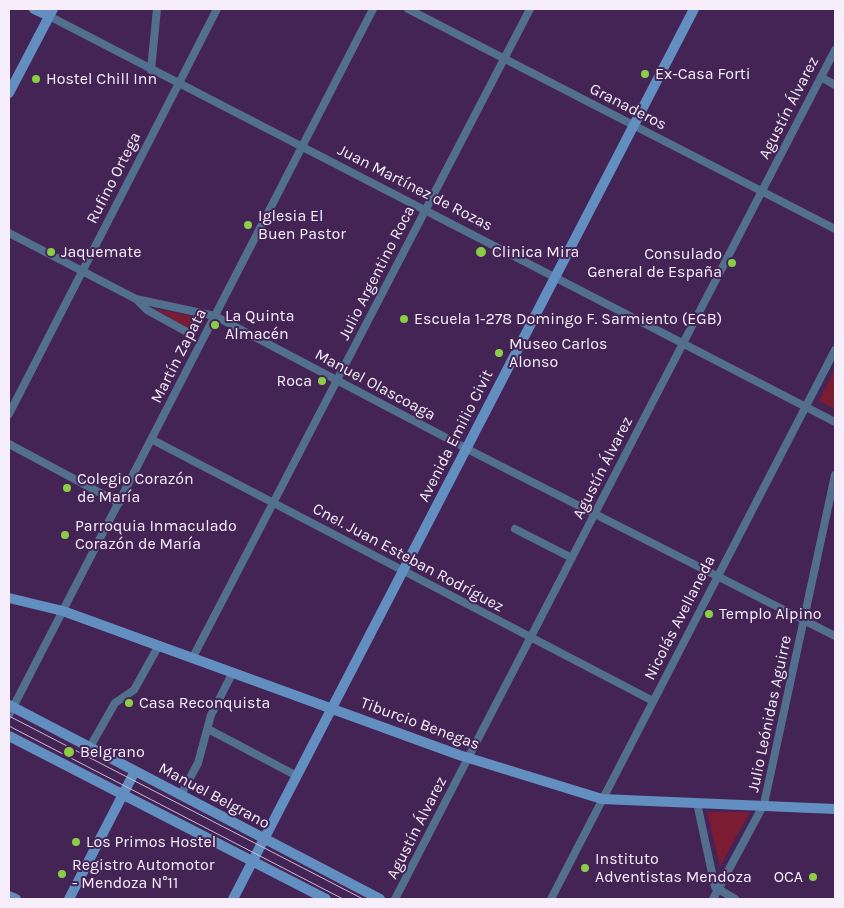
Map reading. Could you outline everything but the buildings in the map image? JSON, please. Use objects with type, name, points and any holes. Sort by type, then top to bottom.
[{"type":"street","name":"Juan Martínez de Rozas","points":[[34,9],[50,13],[151,70],[835,422]]},
{"type":"street","points":[[151,70],[157,9]]},
{"type":"street","name":"Rufino Ortega","points":[[9,414],[217,9]]},
{"type":"street","name":"Martín Zapata","points":[[10,709],[63,611],[373,9]]},
{"type":"street","name":"Granaderos","points":[[408,9],[835,229]]},
{"type":"street","name":"Julio Argentino Roca","points":[[193,657],[530,9]]},
{"type":"street","name":"Avenida Emilio Civit","points":[[233,899],[694,9]]},
{"type":"street","points":[[9,93],[50,13]]},
{"type":"street","name":"Agustín Álvarez","points":[[395,899],[835,50]]},
{"type":"street","points":[[821,77],[835,85]]},
{"type":"street","name":"Manuel Olascoaga","points":[[9,233],[136,299],[215,316],[467,448],[835,636]]},
{"type":"street","name":"Manuel Olascoaga","points":[[136,299],[147,310],[187,332]]},
{"type":"street","name":"Nicolás Avellaneda","points":[[551,899],[835,350]]},
{"type":"street","name":"Cnel. Juan Esteban Rodríguez","points":[[152,439],[653,701]]},
{"type":"street","points":[[9,444],[119,502]]},
{"type":"street","name":"Julio Leónidas Aguirre","points":[[713,899],[764,804],[835,475]]},
{"type":"street","points":[[515,529],[572,558]]},
{"type":"street","name":"Tiburcio Benegas","points":[[9,598],[63,611],[332,707],[468,758],[602,799],[764,804],[835,809]]},
{"type":"street","points":[[90,748],[115,703],[134,690],[159,645]]},
{"type":"street","points":[[181,795],[198,763],[214,709],[233,672]]},
{"type":"street","name":"Manuel Belgrano","points":[[10,709],[135,771],[380,899]]},
{"type":"street","points":[[208,729],[297,776]]},
{"type":"street","points":[[9,736],[326,899]]},
{"type":"street","points":[[69,899],[135,771]]},
{"type":"street","points":[[697,803],[714,885],[718,890],[735,899]]},
{"type":"street","points":[[9,896],[16,899]]},
{"type":"shaded area","points":[[155,309],[201,318],[194,331]]},
{"type":"shaded area","points":[[835,369],[835,409],[819,401]]},
{"type":"shaded area","points":[[707,812],[750,812],[720,866]]},
{"type":"tram line","points":[[9,716],[363,899]]},
{"type":"tram line","points":[[9,726],[343,899]]},
{"type":"place","name":"Ex-Casa Forti","points":[[645,74]]},
{"type":"place","name":"Hostel Chill Inn","points":[[36,79]]},
{"type":"place","name":"Iglesia El Buen Pastor","points":[[248,225]]},
{"type":"place","name":"Jaquemate","points":[[51,252]]},
{"type":"place","name":"Clinica Mira","points":[[481,252]]},
{"type":"place","name":"Consulado General de España","points":[[732,263]]},
{"type":"place","name":"Escuela 1-278 Domingo F. Sarmiento (EGB)","points":[[404,319]]},
{"type":"place","name":"La Quinta Almacén","points":[[215,325]]},
{"type":"place","name":"Museo Carlos Alonso","points":[[499,353]]},
{"type":"place","name":"Roca","points":[[322,381]]},
{"type":"place","name":"Colegio Corazón de María","points":[[67,488]]},
{"type":"place","name":"Parroquia Inmaculado Corazón de María","points":[[65,535]]},
{"type":"place","name":"Templo Alpino","points":[[709,614]]},
{"type":"place","name":"Casa Reconquista","points":[[129,703]]},
{"type":"place","name":"Belgrano","points":[[69,752]]},
{"type":"place","name":"Los Primos Hostel","points":[[76,842]]},
{"type":"place","name":"Instituto Adventistas Mendoza","points":[[585,868]]},
{"type":"place","name":"Registro Automotor - Mendoza N°11","points":[[62,874]]},
{"type":"place","name":"OCA","points":[[813,877]]}]
